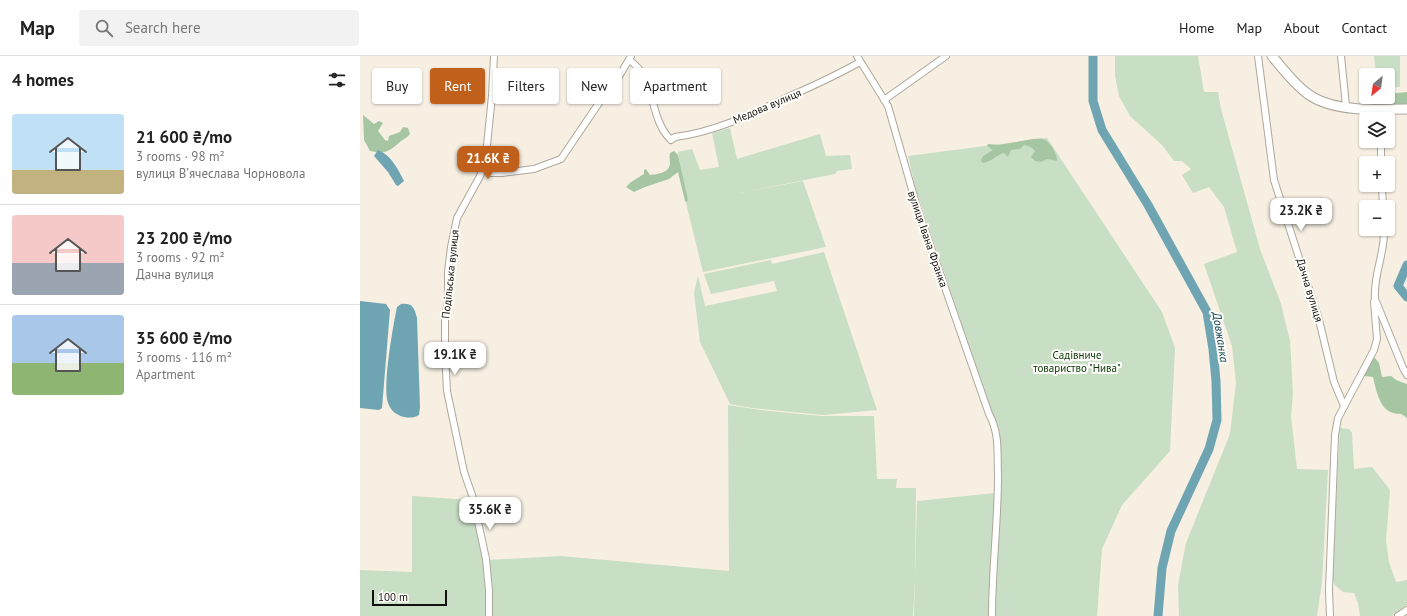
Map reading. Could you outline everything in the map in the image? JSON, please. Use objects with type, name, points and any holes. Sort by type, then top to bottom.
[{"type":"street","name":"Подільська вулиця","points":[[489,616],[489,591],[486,559],[473,498],[464,472],[447,391],[445,317],[448,300],[448,272],[457,218],[483,169],[492,96],[494,56]]},
{"type":"street","name":"вулиця Івана Франка","points":[[857,56],[888,106],[922,221],[986,407],[995,425],[998,440],[998,516],[992,616]]},
{"type":"street","points":[[884,100],[946,56]]},
{"type":"street","name":"Дачна вулиця","points":[[1258,56],[1274,180],[1319,320],[1334,382],[1344,406]]},
{"type":"street","points":[[1272,56],[1296,84],[1308,94],[1331,104],[1379,109],[1407,109]]},
{"type":"street","points":[[1341,56],[1346,106]]},
{"type":"street","points":[[483,169],[491,173],[534,169],[561,159],[601,100],[614,85],[630,58]]},
{"type":"street","name":"Медова вулиця","points":[[630,58],[649,86],[662,128],[671,140],[675,137],[705,131],[741,118],[836,75],[860,62]]},
{"type":"street","points":[[1330,616],[1329,590],[1335,435],[1338,418],[1365,368],[1377,339],[1374,289],[1383,254],[1384,236]]},
{"type":"street","points":[[1375,299],[1407,375]]},
{"type":"street","points":[[1398,616],[1407,610]]},
{"type":"green space","points":[[1115,56],[1198,56],[1204,92],[1218,92],[1221,109],[1260,249],[1281,304],[1290,341],[1293,394],[1291,416],[1297,469],[1328,470],[1322,582],[1317,616],[1179,616],[1178,585],[1186,543],[1230,434],[1236,383],[1232,346],[1204,264],[1237,252],[1224,207],[1209,187],[1193,193],[1182,175],[1191,169],[1182,161],[1174,161],[1162,145],[1130,116],[1119,96],[1115,76]]},
{"type":"green space","points":[[1374,56],[1400,56],[1400,87],[1395,87],[1395,68],[1375,68]]},
{"type":"green space","points":[[1407,92],[1407,111],[1366,105],[1395,104],[1395,93]]},
{"type":"green space","points":[[363,115],[374,124],[379,121],[383,123],[378,131],[385,140],[388,141],[389,136],[400,132],[403,127],[408,128],[410,134],[408,137],[386,151],[370,151],[364,140]]},
{"type":"green space","points":[[730,128],[737,159],[820,134],[826,156],[850,155],[852,169],[837,171],[835,174],[740,193],[803,181],[826,247],[703,272],[686,203],[678,152],[692,149],[700,170],[719,167],[712,133]]},
{"type":"green space","name":"Садівниче товариство \"Нива\"","points":[[1047,138],[1162,312],[1175,348],[1170,451],[1122,505],[1102,549],[1097,616],[994,616],[1000,435],[916,190],[908,156]]},
{"type":"green space","points":[[1033,139],[1046,140],[1055,152],[1057,161],[1047,159],[1041,162],[1035,161],[1031,157],[1035,151],[1031,147],[1024,145],[1020,149],[1011,150],[1008,157],[1004,153],[986,162],[983,163],[981,161],[983,156],[993,150],[987,146],[988,144],[999,145]]},
{"type":"green space","points":[[674,151],[678,155],[688,200],[687,202],[685,201],[678,172],[669,179],[634,192],[626,187],[644,174],[644,170],[646,169],[650,175],[665,171],[670,164],[670,153]]},
{"type":"green space","points":[[824,252],[877,410],[823,415],[752,408],[730,404],[700,342],[694,293],[698,276],[705,306],[777,291],[774,281],[711,294],[704,274],[771,260],[772,264]]},
{"type":"green space","points":[[1373,358],[1375,358],[1379,363],[1382,377],[1391,376],[1396,380],[1407,384],[1407,418],[1402,414],[1388,411],[1381,403],[1373,377],[1364,376],[1363,372]]},
{"type":"green space","points":[[728,405],[760,410],[821,416],[874,416],[877,479],[897,479],[896,488],[916,488],[913,616],[489,616],[488,560],[560,556],[729,571]]},
{"type":"green space","points":[[1340,428],[1349,429],[1352,433],[1354,469],[1372,467],[1390,490],[1386,541],[1389,562],[1396,582],[1407,580],[1407,605],[1392,616],[1360,616],[1358,603],[1354,593],[1343,592],[1335,585],[1332,579]]},
{"type":"green space","points":[[995,493],[989,616],[914,616],[917,501]]},
{"type":"green space","points":[[412,496],[470,500],[484,550],[487,584],[485,616],[360,616],[360,570],[412,572]]},
{"type":"water","points":[[378,150],[387,155],[394,163],[404,181],[398,186],[374,156]]},
{"type":"water","points":[[360,301],[386,304],[390,310],[382,408],[379,410],[360,408]]},
{"type":"water","points":[[401,304],[408,304],[412,306],[417,318],[420,407],[419,415],[412,418],[396,414],[389,406],[386,395],[387,371],[391,342],[397,307]]},
{"type":"waterway","name":"Довжанка","points":[[1093,56],[1093,101],[1102,130],[1148,205],[1207,312],[1213,349],[1217,420],[1209,449],[1171,531],[1162,568],[1158,616]]},
{"type":"waterway","points":[[1407,265],[1398,286],[1407,297]]}]
